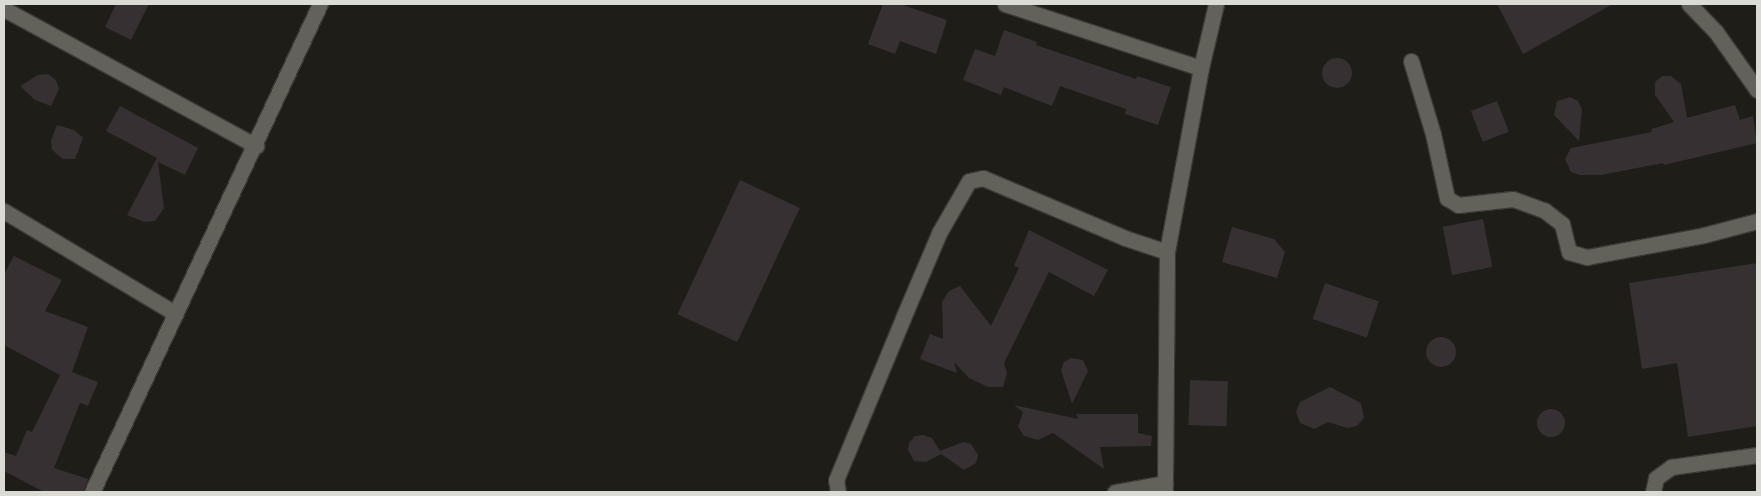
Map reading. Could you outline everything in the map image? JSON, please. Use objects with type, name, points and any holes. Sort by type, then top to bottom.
[{"type":"street","points":[[92,492],[256,146],[320,4]]},
{"type":"street","points":[[1005,4],[1201,68]]},
{"type":"street","points":[[1115,492],[1165,488],[1167,252],[1201,68],[1216,4]]},
{"type":"street","points":[[1689,4],[1716,32],[1757,90]]},
{"type":"street","points":[[4,9],[256,146]]},
{"type":"street","points":[[1411,61],[1433,134],[1447,198],[1458,206],[1513,199],[1544,210],[1562,224],[1569,252],[1586,257],[1704,235],[1757,221]]},
{"type":"street","points":[[838,492],[836,480],[903,318],[939,233],[969,181],[983,178],[1125,238],[1167,252]]},
{"type":"street","points":[[4,212],[176,314]]},
{"type":"street","points":[[1653,492],[1656,478],[1671,467],[1757,455]]},
{"type":"building","points":[[116,4],[149,4],[131,40],[105,27]]},
{"type":"building","points":[[883,4],[900,4],[947,20],[936,54],[900,41],[895,54],[868,44]]},
{"type":"building","points":[[1497,4],[1613,4],[1523,54]]},
{"type":"building","points":[[1004,30],[1037,42],[1036,45],[1136,79],[1137,76],[1171,87],[1158,125],[1125,114],[1126,109],[1060,86],[1052,106],[1004,87],[1001,95],[963,80],[975,49],[995,56]]},
{"type":"building","points":[[1337,58],[1348,62],[1352,73],[1348,84],[1337,88],[1326,84],[1322,73],[1326,62]]},
{"type":"building","points":[[48,74],[56,80],[59,89],[51,106],[35,100],[20,86],[38,75]]},
{"type":"building","points":[[1662,76],[1671,76],[1681,84],[1687,118],[1735,105],[1740,120],[1753,116],[1757,143],[1664,165],[1663,163],[1601,175],[1580,175],[1571,172],[1565,159],[1571,148],[1652,132],[1651,129],[1674,122],[1655,95],[1655,82]]},
{"type":"building","points":[[1570,97],[1578,101],[1582,109],[1579,141],[1554,115],[1557,101]]},
{"type":"building","points":[[1497,101],[1509,132],[1483,142],[1471,111]]},
{"type":"building","points":[[120,106],[198,148],[185,175],[158,162],[164,208],[155,221],[144,222],[127,215],[157,158],[106,131]]},
{"type":"building","points":[[57,125],[74,130],[83,138],[75,159],[63,159],[52,150],[51,141]]},
{"type":"building","points":[[740,180],[800,208],[737,342],[677,314]]},
{"type":"building","points":[[1483,219],[1492,267],[1452,275],[1443,227]]},
{"type":"building","points":[[1232,227],[1274,239],[1285,252],[1277,278],[1222,262]]},
{"type":"building","points":[[1029,230],[1108,270],[1094,296],[1049,272],[1004,363],[1007,373],[1003,387],[988,387],[969,378],[954,362],[957,373],[920,359],[930,334],[943,339],[942,302],[949,291],[960,286],[991,326],[1019,268],[1014,266]]},
{"type":"building","points":[[14,256],[62,280],[45,311],[88,327],[72,372],[98,382],[88,406],[80,403],[54,468],[88,479],[83,492],[44,492],[4,471],[4,452],[16,456],[27,430],[32,432],[60,375],[4,345],[4,274]]},
{"type":"building","points":[[1757,263],[1757,426],[1688,437],[1677,363],[1642,369],[1629,283]]},
{"type":"building","points":[[1325,283],[1379,302],[1367,337],[1313,319]]},
{"type":"building","points":[[1441,337],[1447,338],[1455,346],[1455,358],[1447,366],[1441,367],[1435,366],[1427,358],[1426,352],[1427,346],[1435,338]]},
{"type":"building","points":[[1071,358],[1083,360],[1088,371],[1072,404],[1061,370],[1064,362]]},
{"type":"building","points":[[1190,380],[1228,381],[1226,426],[1188,425]]},
{"type":"building","points":[[1330,387],[1361,403],[1364,418],[1357,426],[1347,428],[1328,422],[1314,429],[1300,423],[1296,412],[1300,402]]},
{"type":"building","points":[[1014,405],[1078,419],[1076,414],[1138,414],[1138,433],[1152,436],[1151,446],[1100,447],[1104,469],[1053,433],[1038,440],[1024,436],[1018,427],[1023,412]]},
{"type":"building","points":[[1551,409],[1561,413],[1565,423],[1561,433],[1551,437],[1541,433],[1537,423],[1541,413]]},
{"type":"building","points":[[923,435],[932,438],[940,451],[963,442],[971,444],[978,455],[976,463],[964,470],[941,454],[926,462],[914,461],[908,450],[909,443],[915,436]]}]
